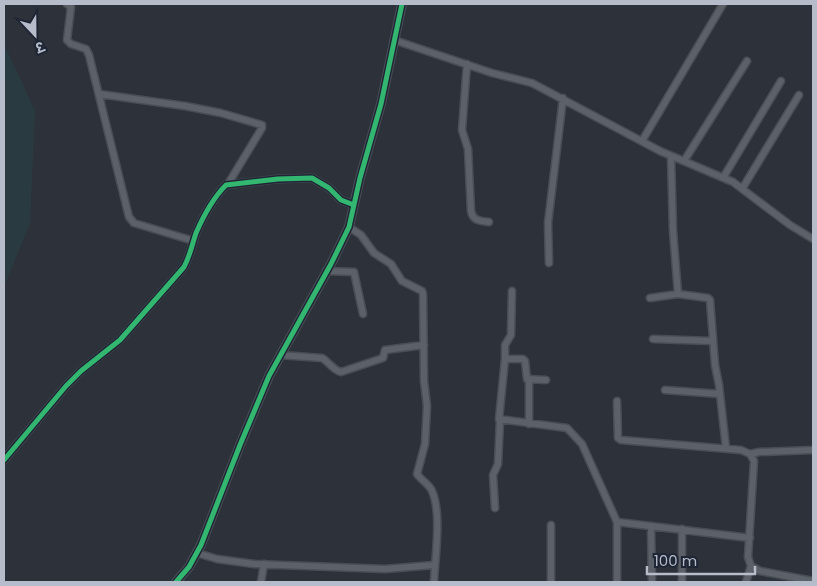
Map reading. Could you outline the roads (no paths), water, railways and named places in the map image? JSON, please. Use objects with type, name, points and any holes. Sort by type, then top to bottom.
[{"type":"street","points":[[67,4],[71,7],[67,40],[71,44],[83,47],[88,52],[127,212],[131,220],[194,241]]},
{"type":"street","points":[[176,582],[189,567],[197,553],[256,406],[280,356],[349,227],[381,104],[402,4]]},
{"type":"street","points":[[642,141],[724,4]]},
{"type":"street","points":[[394,40],[492,73],[532,83],[671,156],[733,182],[813,239]]},
{"type":"street","points":[[684,161],[747,61]]},
{"type":"street","points":[[467,64],[462,130],[468,149],[471,211],[476,220],[489,222]]},
{"type":"street","points":[[723,178],[781,81]]},
{"type":"street","points":[[4,460],[66,386],[81,371],[120,340],[184,267],[190,256],[196,234],[215,199],[228,184],[262,128],[260,124],[221,113],[99,94]]},
{"type":"street","points":[[742,189],[798,95]]},
{"type":"street","points":[[549,263],[548,222],[562,98]]},
{"type":"street","points":[[671,156],[673,231],[678,294]]},
{"type":"street","points":[[228,184],[312,178],[329,188],[341,200],[354,206]]},
{"type":"street","points":[[349,227],[361,235],[374,253],[391,264],[402,281],[423,292],[424,380],[427,406],[425,444],[417,474],[432,489],[437,512],[434,582]]},
{"type":"street","points":[[326,271],[354,272],[363,314]]},
{"type":"street","points":[[495,508],[493,475],[498,466],[500,420],[498,418],[505,345],[511,335],[512,290]]},
{"type":"street","points":[[650,298],[678,294],[708,298],[710,300],[712,341],[726,448]]},
{"type":"street","points":[[653,339],[712,341]]},
{"type":"street","points":[[280,356],[322,358],[335,370],[341,372],[383,358],[385,350],[424,345]]},
{"type":"street","points":[[505,359],[524,360],[526,377],[529,380],[529,424]]},
{"type":"street","points":[[529,380],[546,380]]},
{"type":"street","points":[[665,390],[720,394]]},
{"type":"street","points":[[617,401],[618,438],[621,440],[726,448],[741,450],[750,454],[754,461],[748,557],[751,566],[746,582]]},
{"type":"street","points":[[500,420],[567,428],[582,444],[617,522],[617,582]]},
{"type":"street","points":[[750,454],[813,450]]},
{"type":"street","points":[[617,522],[750,538]]},
{"type":"street","points":[[551,525],[551,582]]},
{"type":"street","points":[[651,526],[652,582]]},
{"type":"street","points":[[682,529],[682,582]]},
{"type":"street","points":[[197,553],[217,559],[264,564],[385,569],[434,565]]},
{"type":"street","points":[[262,582],[264,564]]},
{"type":"street","points":[[751,566],[801,580],[813,580]]}]
